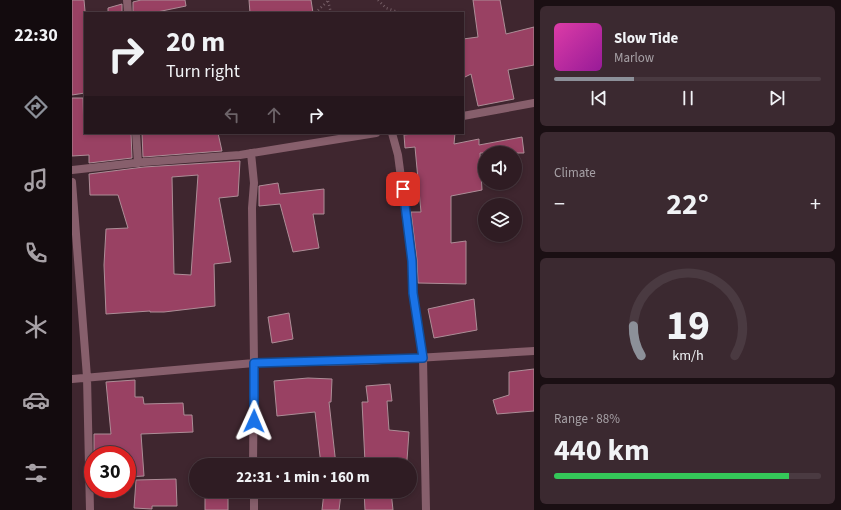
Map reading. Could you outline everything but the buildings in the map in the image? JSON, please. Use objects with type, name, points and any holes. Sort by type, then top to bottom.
[{"type":"street","points":[[127,0],[128,12]]},
{"type":"street","points":[[464,116],[534,103]]},
{"type":"street","points":[[136,134],[138,163]]},
{"type":"street","points":[[72,170],[251,153],[370,134]]},
{"type":"street","points":[[392,134],[398,155],[412,261],[413,293],[423,358],[426,510]]},
{"type":"street","points":[[251,153],[254,183],[252,208],[254,363],[253,458]]},
{"type":"street","points":[[72,182],[87,377],[90,510]]},
{"type":"street","points":[[72,379],[254,363],[423,358],[534,351]]},
{"type":"street","points":[[254,498],[254,510]]},
{"type":"path","points":[[316,12],[328,0]]},
{"type":"path","points":[[328,0],[331,12]]},
{"type":"path","points":[[378,0],[386,8],[398,12]]},
{"type":"route","points":[[254,421],[254,363],[365,361],[423,358],[413,293],[412,261],[406,226],[403,189]]}]
